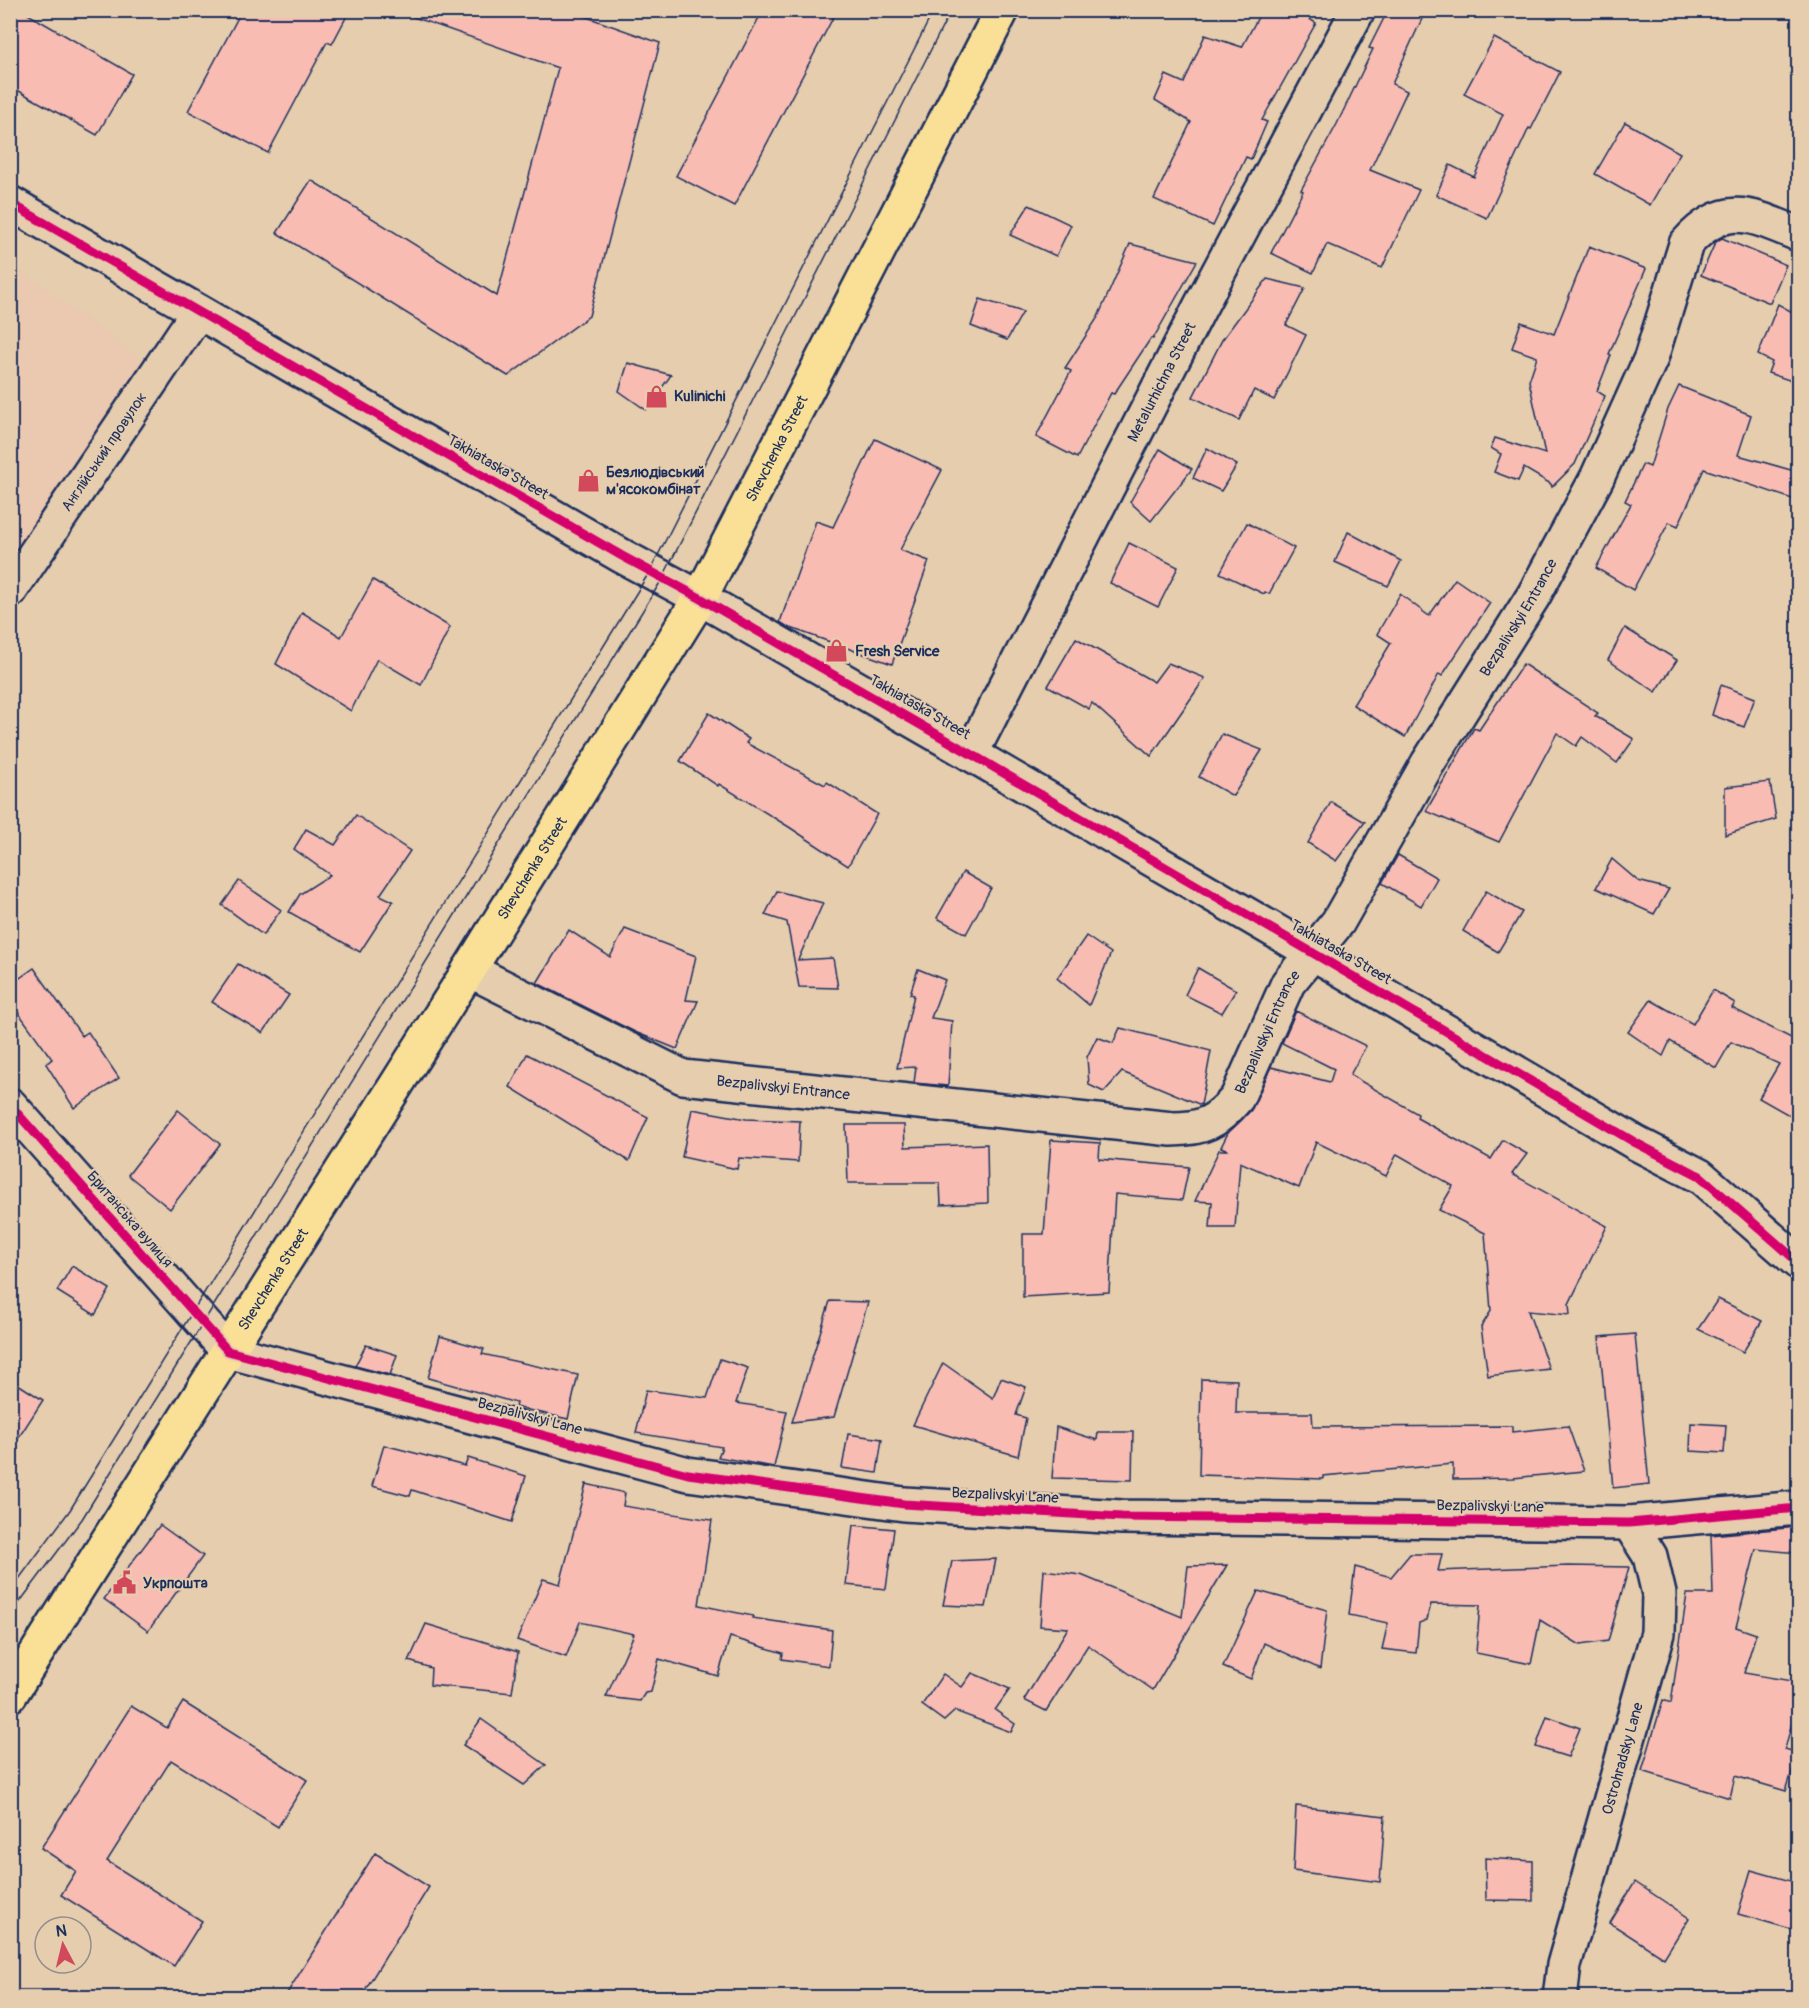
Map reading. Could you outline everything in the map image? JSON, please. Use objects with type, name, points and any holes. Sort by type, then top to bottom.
[{"type":"main road","name":"Shevchenka Street","points":[[10,1695],[469,970],[700,598],[1002,10]]},
{"type":"street","name":"Metalurhichna Street","points":[[971,754],[1200,307],[1358,10]]},
{"type":"street","name":"Takhiataska Street","points":[[10,203],[622,556],[700,598],[971,754],[1636,1143],[1700,1176],[1798,1262]]},
{"type":"street","name":"Bezpalivskyi Entrance","points":[[469,970],[682,1077],[1173,1129],[1191,1129],[1209,1124],[1225,1113],[1237,1098],[1288,983],[1338,922],[1428,763],[1534,595],[1596,478],[1651,358],[1686,244],[1699,230],[1716,219],[1736,215],[1755,217],[1798,234]]},
{"type":"street","name":"Англійський провулок","points":[[10,591],[198,312]]},
{"type":"street","name":"Британська вулиця","points":[[10,1106],[228,1351]]},
{"type":"street","name":"Bezpalivskyi Lane","points":[[228,1351],[688,1474],[904,1504],[1122,1516],[1629,1522],[1798,1508]]},
{"type":"street","name":"Ostrohradsky Lane","points":[[1560,1998],[1564,1965],[1658,1633],[1659,1594],[1650,1556],[1629,1522]]},
{"type":"shaded area","points":[[11,264],[151,367],[11,556]]},
{"type":"building","points":[[10,10],[21,10],[132,74],[97,135],[10,86]]},
{"type":"building","points":[[242,10],[350,10],[332,44],[327,42],[268,153],[188,111]]},
{"type":"building","points":[[406,10],[567,10],[660,43],[589,316],[508,376],[277,233],[311,180],[497,296],[558,68],[405,14]]},
{"type":"building","points":[[763,10],[837,10],[734,206],[676,176]]},
{"type":"building","points":[[1262,10],[1295,10],[1316,23],[1262,120],[1267,122],[1251,159],[1246,157],[1213,226],[1154,199],[1191,122],[1155,100],[1166,75],[1184,83],[1205,35],[1242,47]]},
{"type":"building","points":[[1388,10],[1426,10],[1392,84],[1407,91],[1370,170],[1419,190],[1382,268],[1327,244],[1313,273],[1271,253],[1303,191],[1301,190],[1337,124],[1373,49],[1369,48]]},
{"type":"building","points":[[1494,38],[1560,72],[1531,129],[1529,128],[1487,218],[1436,195],[1450,165],[1474,177],[1503,114],[1464,94]]},
{"type":"building","points":[[1625,122],[1680,153],[1650,205],[1595,174]]},
{"type":"building","points":[[1029,205],[1071,225],[1056,256],[1010,235]]},
{"type":"building","points":[[1722,238],[1786,265],[1770,303],[1701,275],[1715,243]]},
{"type":"building","points":[[1130,244],[1197,261],[1153,339],[1151,338],[1114,394],[1111,393],[1077,458],[1036,437],[1071,371],[1065,368],[1098,317]]},
{"type":"building","points":[[1589,246],[1646,269],[1609,354],[1611,355],[1597,391],[1605,396],[1575,464],[1552,487],[1551,484],[1524,468],[1518,481],[1494,472],[1501,454],[1491,448],[1495,438],[1545,454],[1529,381],[1537,357],[1512,348],[1521,322],[1554,334]]},
{"type":"building","points":[[1267,279],[1305,288],[1286,325],[1306,335],[1274,400],[1254,390],[1239,420],[1193,397],[1222,340]]},
{"type":"building","points":[[980,299],[1023,312],[1007,340],[971,326]]},
{"type":"building","points":[[1797,299],[1798,375],[1795,373],[1792,381],[1768,373],[1772,362],[1758,355],[1778,304],[1792,312]]},
{"type":"building","points":[[628,363],[671,375],[646,410],[619,391]]},
{"type":"building","points":[[1679,386],[1751,415],[1738,455],[1798,472],[1798,501],[1704,469],[1678,526],[1669,522],[1633,590],[1596,568],[1631,504],[1625,501],[1643,464],[1650,467],[1668,409]]},
{"type":"building","points":[[875,439],[942,470],[900,550],[929,561],[892,664],[788,627],[780,622],[816,521],[833,527]]},
{"type":"building","points":[[1207,448],[1237,465],[1221,491],[1193,478]]},
{"type":"building","points":[[1160,449],[1192,469],[1151,521],[1130,502]]},
{"type":"building","points":[[1247,523],[1294,548],[1269,594],[1265,592],[1264,594],[1220,573]]},
{"type":"building","points":[[1348,532],[1401,561],[1388,586],[1335,562]]},
{"type":"building","points":[[1129,543],[1178,567],[1158,607],[1110,583]]},
{"type":"building","points":[[1455,579],[1490,603],[1442,676],[1439,674],[1405,737],[1353,705],[1391,643],[1377,634],[1400,594],[1429,616]]},
{"type":"building","points":[[373,580],[450,627],[421,685],[377,659],[351,711],[276,664],[302,612],[341,637]]},
{"type":"building","points":[[1625,628],[1677,660],[1656,692],[1608,660]]},
{"type":"building","points":[[1076,638],[1154,682],[1168,663],[1205,678],[1151,756],[1092,703],[1089,709],[1048,686]]},
{"type":"building","points":[[1523,664],[1598,713],[1595,716],[1634,739],[1617,763],[1582,737],[1576,746],[1557,733],[1499,842],[1426,811],[1474,728],[1479,730]]},
{"type":"building","points":[[1721,685],[1755,698],[1744,727],[1712,715]]},
{"type":"building","points":[[709,713],[749,739],[746,743],[825,785],[827,782],[877,814],[848,866],[789,827],[680,761]]},
{"type":"building","points":[[1222,734],[1262,750],[1233,796],[1199,777]]},
{"type":"building","points":[[1770,782],[1776,819],[1725,835],[1725,787]]},
{"type":"building","points":[[1331,802],[1365,822],[1336,861],[1308,843]]},
{"type":"building","points":[[356,815],[410,851],[380,895],[393,901],[360,952],[289,912],[300,894],[330,875],[294,849],[306,829],[335,845]]},
{"type":"building","points":[[1398,855],[1437,878],[1421,906],[1382,883]]},
{"type":"building","points":[[1612,859],[1638,881],[1669,889],[1654,914],[1596,888]]},
{"type":"building","points":[[963,872],[991,888],[966,934],[937,918]]},
{"type":"building","points":[[239,881],[281,910],[263,935],[222,905]]},
{"type":"building","points":[[777,891],[823,903],[798,960],[833,958],[838,988],[799,987],[787,922],[765,915]]},
{"type":"building","points":[[1486,891],[1522,912],[1498,952],[1463,931]]},
{"type":"building","points":[[625,929],[696,956],[686,1000],[698,1001],[677,1049],[635,1032],[537,983],[569,930],[610,957]]},
{"type":"building","points":[[1086,936],[1111,953],[1089,1005],[1057,978]]},
{"type":"building","points":[[238,964],[289,995],[263,1033],[212,1002]]},
{"type":"building","points":[[34,968],[82,1036],[88,1032],[119,1078],[74,1108],[46,1064],[52,1059],[10,1001],[10,985]]},
{"type":"building","points":[[1198,968],[1236,990],[1222,1013],[1185,995]]},
{"type":"building","points":[[918,969],[945,980],[931,1018],[952,1021],[948,1086],[914,1083],[916,1067],[897,1068],[914,995],[910,994]]},
{"type":"building","points":[[1713,990],[1735,1003],[1732,1008],[1793,1039],[1798,1029],[1798,1120],[1759,1098],[1779,1064],[1731,1042],[1716,1068],[1670,1041],[1663,1056],[1628,1032],[1651,1000],[1693,1024]]},
{"type":"building","points":[[1296,1011],[1366,1046],[1350,1075],[1418,1114],[1417,1118],[1491,1159],[1503,1140],[1527,1154],[1512,1174],[1607,1226],[1569,1304],[1570,1315],[1528,1311],[1549,1369],[1488,1376],[1481,1327],[1491,1311],[1485,1233],[1439,1210],[1453,1186],[1397,1154],[1386,1176],[1316,1142],[1299,1188],[1240,1162],[1235,1228],[1210,1228],[1212,1202],[1195,1201],[1219,1150],[1228,1150],[1221,1147],[1228,1133],[1251,1110],[1271,1067],[1330,1082],[1334,1069],[1282,1043]]},
{"type":"building","points":[[1120,1028],[1211,1051],[1201,1105],[1122,1072],[1104,1092],[1089,1085],[1087,1057],[1097,1037],[1113,1043]]},
{"type":"building","points":[[527,1054],[648,1117],[629,1161],[510,1087]]},
{"type":"building","points":[[692,1109],[746,1119],[800,1121],[798,1162],[739,1158],[737,1169],[682,1157]]},
{"type":"building","points":[[178,1110],[220,1144],[170,1209],[128,1175]]},
{"type":"building","points":[[846,1125],[904,1125],[905,1147],[987,1144],[988,1203],[941,1205],[940,1183],[848,1183]]},
{"type":"building","points":[[1051,1140],[1100,1143],[1099,1159],[1189,1167],[1182,1200],[1115,1194],[1109,1292],[1023,1297],[1023,1234],[1044,1234]]},
{"type":"building","points":[[72,1266],[110,1289],[95,1315],[57,1291]]},
{"type":"building","points":[[1718,1299],[1762,1321],[1743,1352],[1698,1329]]},
{"type":"building","points":[[830,1301],[868,1302],[834,1417],[792,1422]]},
{"type":"building","points":[[1635,1334],[1649,1484],[1613,1488],[1599,1337]]},
{"type":"building","points":[[440,1336],[484,1349],[482,1354],[578,1375],[568,1419],[515,1407],[516,1403],[428,1378]]},
{"type":"building","points":[[366,1345],[397,1355],[390,1375],[355,1366]]},
{"type":"building","points":[[720,1359],[748,1368],[736,1403],[787,1411],[774,1467],[718,1457],[722,1447],[636,1433],[646,1390],[707,1398]]},
{"type":"building","points":[[943,1363],[993,1398],[1001,1378],[1026,1387],[1016,1415],[1026,1418],[1018,1456],[913,1425]]},
{"type":"building","points":[[10,1379],[43,1400],[10,1451]]},
{"type":"building","points":[[1201,1379],[1237,1380],[1236,1413],[1312,1413],[1313,1427],[1512,1426],[1512,1432],[1568,1426],[1584,1471],[1513,1478],[1453,1479],[1453,1464],[1323,1476],[1323,1479],[1199,1475]]},
{"type":"building","points":[[1691,1423],[1726,1425],[1724,1453],[1690,1451]]},
{"type":"building","points":[[1056,1427],[1097,1440],[1098,1432],[1133,1432],[1132,1480],[1052,1478]]},
{"type":"building","points":[[848,1434],[882,1439],[877,1473],[842,1468]]},
{"type":"building","points":[[384,1445],[465,1466],[468,1458],[526,1476],[512,1522],[412,1490],[410,1496],[372,1486]]},
{"type":"building","points":[[586,1484],[625,1493],[623,1506],[712,1520],[699,1605],[753,1616],[752,1618],[832,1630],[829,1666],[782,1659],[783,1653],[730,1637],[718,1676],[659,1659],[651,1692],[645,1693],[640,1701],[606,1697],[634,1634],[580,1622],[566,1657],[517,1640],[543,1579],[560,1584]]},
{"type":"building","points":[[160,1525],[203,1556],[148,1631],[104,1599]]},
{"type":"building","points":[[853,1525],[894,1529],[886,1589],[846,1585]]},
{"type":"building","points":[[1798,1527],[1798,1553],[1756,1549],[1736,1627],[1756,1634],[1744,1673],[1798,1682],[1798,1700],[1785,1749],[1798,1753],[1786,1791],[1735,1776],[1730,1798],[1642,1771],[1663,1700],[1671,1703],[1687,1594],[1713,1594],[1711,1535]]},
{"type":"building","points":[[1410,1554],[1442,1554],[1438,1571],[1568,1566],[1629,1567],[1608,1641],[1580,1645],[1540,1620],[1531,1664],[1476,1653],[1480,1605],[1431,1604],[1427,1620],[1419,1623],[1416,1653],[1382,1649],[1388,1623],[1349,1615],[1355,1567],[1391,1577]]},
{"type":"building","points":[[996,1559],[986,1607],[943,1605],[952,1561]]},
{"type":"building","points":[[1227,1565],[1153,1690],[1088,1645],[1046,1711],[1024,1700],[1068,1628],[1040,1626],[1044,1570],[1081,1575],[1182,1617],[1188,1566]]},
{"type":"building","points":[[1258,1591],[1327,1610],[1320,1669],[1264,1643],[1251,1679],[1223,1667]]},
{"type":"building","points":[[426,1624],[518,1652],[512,1693],[430,1685],[431,1668],[409,1661]]},
{"type":"building","points":[[972,1673],[1010,1689],[995,1710],[1015,1724],[1011,1732],[955,1711],[944,1721],[922,1705],[943,1674],[962,1687]]},
{"type":"building","points":[[183,1702],[307,1780],[278,1827],[171,1760],[107,1861],[202,1921],[174,1966],[61,1895],[76,1871],[41,1848],[131,1706],[167,1728]]},
{"type":"building","points":[[1547,1716],[1580,1728],[1568,1757],[1536,1747]]},
{"type":"building","points":[[481,1719],[546,1765],[524,1785],[463,1745]]},
{"type":"building","points":[[1296,1806],[1385,1816],[1380,1882],[1293,1871]]},
{"type":"building","points":[[375,1853],[429,1887],[360,1998],[284,1998]]},
{"type":"building","points":[[1485,1858],[1533,1861],[1533,1901],[1486,1900]]},
{"type":"building","points":[[1751,1870],[1798,1883],[1798,1931],[1738,1914]]},
{"type":"building","points":[[1635,1882],[1689,1918],[1664,1958],[1610,1923]]},
{"type":"tram line","points":[[10,1591],[70,1510],[650,571],[934,10]]},
{"type":"tram line","points":[[10,1615],[82,1519],[661,581],[951,10]]},
{"type":"cycle path","points":[[10,203],[622,556],[700,598],[971,754],[1636,1143],[1700,1176],[1798,1262]]},
{"type":"cycle path","points":[[10,1105],[228,1351],[688,1474],[904,1504],[1122,1517],[1629,1523],[1798,1508]]},
{"type":"place","name":"Kulinichi","points":[[656,396]]},
{"type":"place","name":"Безлюдівський м'ясокомбінат","points":[[588,481]]},
{"type":"place","name":"Fresh Service","points":[[837,651]]},
{"type":"place","name":"Укрпошта","points":[[125,1583]]}]
